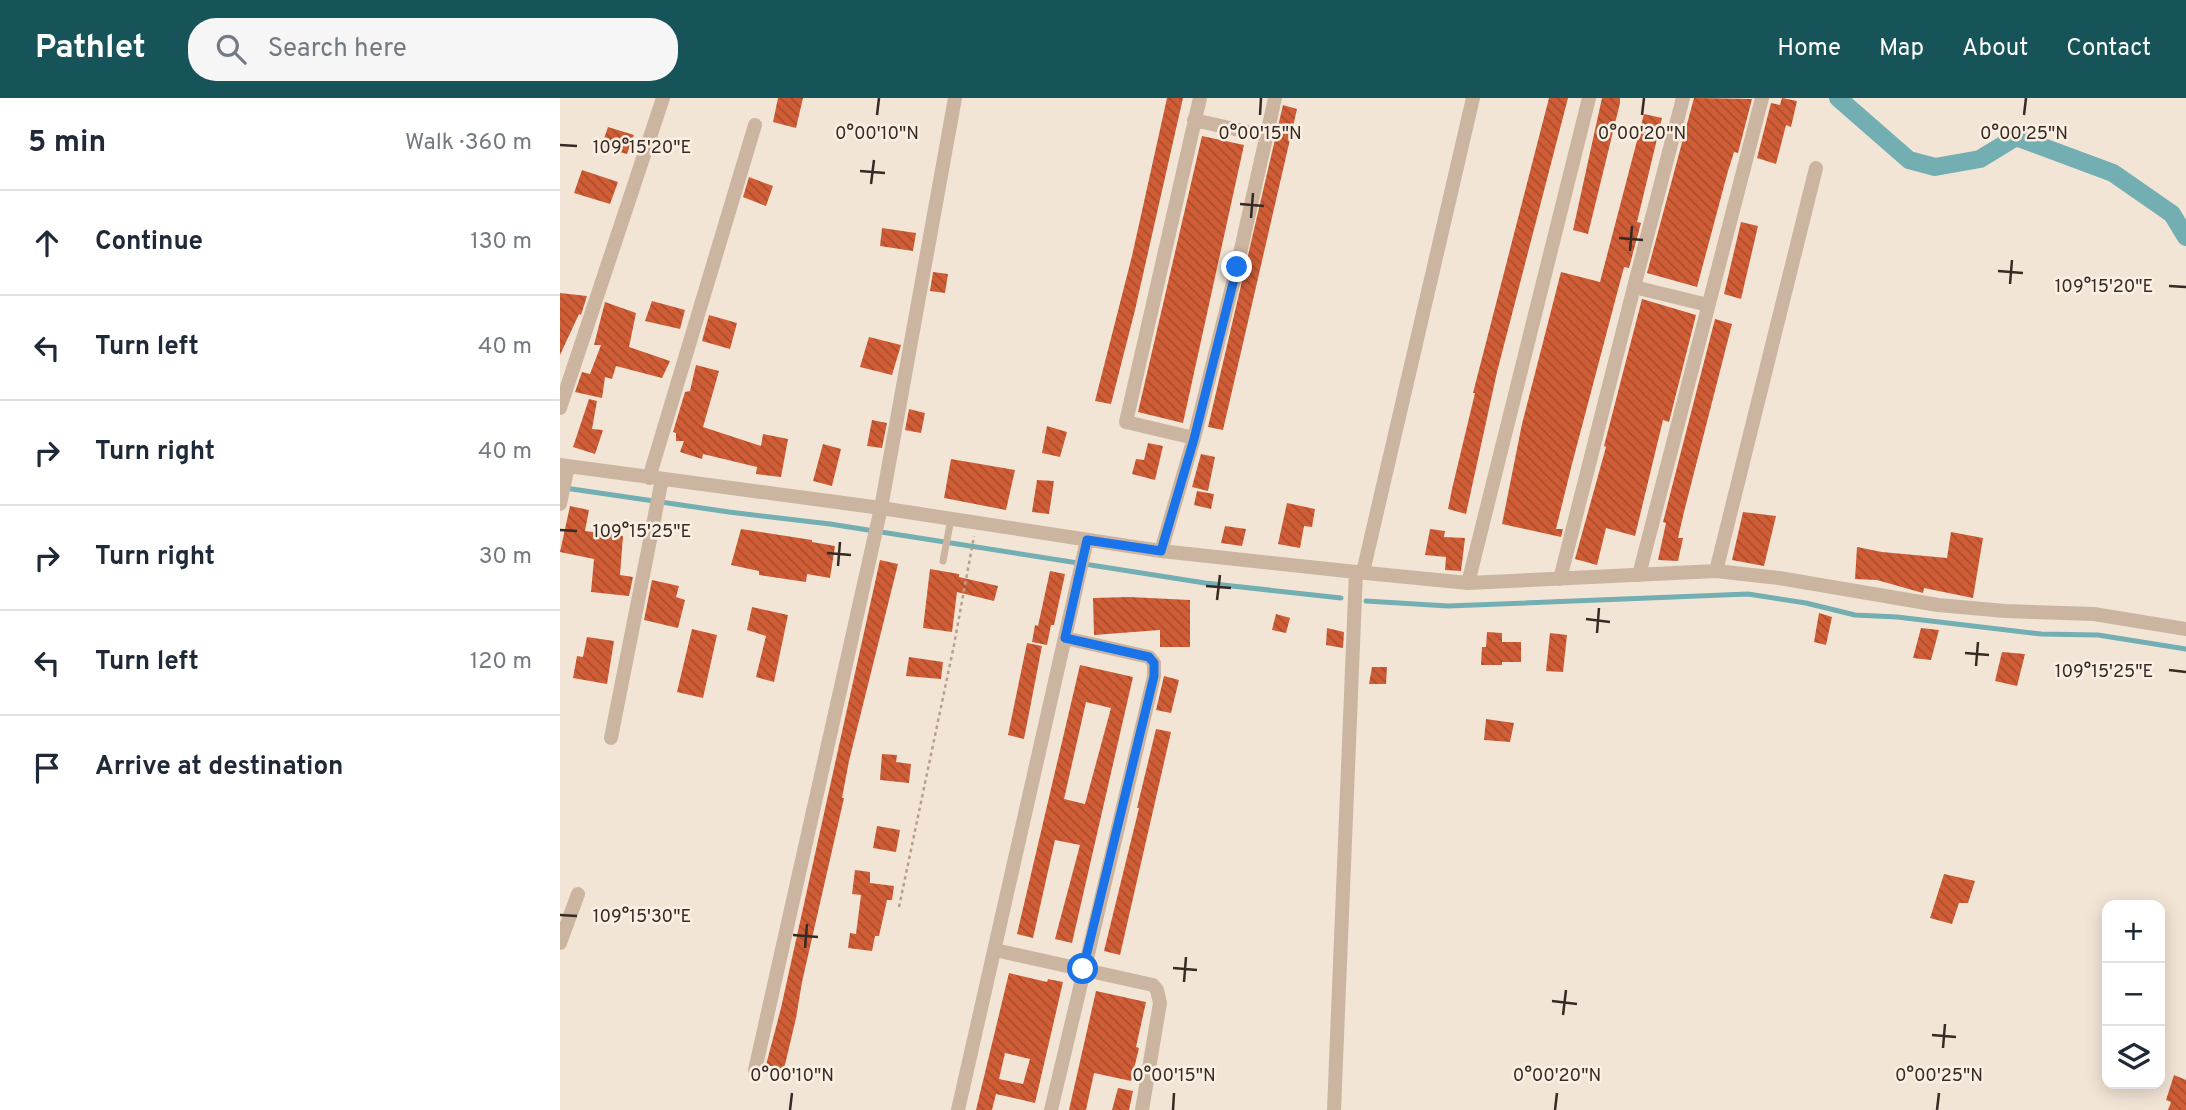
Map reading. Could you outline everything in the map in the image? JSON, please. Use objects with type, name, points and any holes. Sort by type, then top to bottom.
[{"type":"street","points":[[560,408],[663,98]]},
{"type":"street","points":[[755,1070],[874,544],[955,98]]},
{"type":"street","points":[[1194,439],[1126,422],[1200,98]]},
{"type":"street","points":[[1161,551],[1194,439],[1275,98]]},
{"type":"street","points":[[1334,1110],[1359,572],[1473,98]]},
{"type":"street","points":[[1468,583],[1588,98]]},
{"type":"street","points":[[1560,579],[1683,98]]},
{"type":"street","points":[[1639,575],[1762,98]]},
{"type":"street","points":[[1194,120],[1266,136]]},
{"type":"street","points":[[611,738],[656,513],[657,482],[755,125]]},
{"type":"street","points":[[1716,571],[1816,168]]},
{"type":"street","points":[[1633,287],[1708,305]]},
{"type":"street","points":[[561,501],[565,469],[880,512],[1086,545],[1468,583],[1716,571],[1779,578],[1938,605],[2005,611],[2094,614],[2186,629]]},
{"type":"street","points":[[958,1110],[1086,545]]},
{"type":"street","points":[[1051,1110],[1154,676],[1154,663],[1149,657],[1065,638]]},
{"type":"street","points":[[560,943],[578,894]]},
{"type":"street","points":[[995,950],[1153,985],[1160,1003],[1142,1110]]},
{"type":"lane","points":[[944,557],[950,525]]},
{"type":"path","points":[[899,907],[975,534]]},
{"type":"building","points":[[778,98],[803,98],[796,128],[773,122]]},
{"type":"building","points":[[1167,98],[1183,98],[1135,310],[1111,404],[1095,401],[1132,256]]},
{"type":"building","points":[[1549,98],[1568,98],[1497,372],[1466,514],[1448,509],[1473,393]]},
{"type":"building","points":[[1602,98],[1620,98],[1620,103],[1588,234],[1573,230]]},
{"type":"building","points":[[1694,98],[1752,99],[1738,153],[1734,152],[1728,171],[1697,287],[1647,273]]},
{"type":"building","points":[[1782,98],[1797,101],[1791,127],[1786,125],[1776,164],[1757,158],[1771,103],[1780,105]]},
{"type":"building","points":[[1283,105],[1297,109],[1223,430],[1208,427]]},
{"type":"building","points":[[1644,114],[1662,118],[1637,222],[1641,223],[1629,268],[1624,267],[1556,529],[1563,529],[1561,537],[1502,524],[1522,424],[1561,272],[1600,282]]},
{"type":"building","points":[[608,127],[634,135],[627,154],[601,147]]},
{"type":"building","points":[[1202,136],[1244,145],[1183,423],[1138,412]]},
{"type":"building","points":[[582,170],[618,182],[610,204],[574,193]]},
{"type":"building","points":[[749,177],[773,186],[766,206],[743,197]]},
{"type":"building","points":[[1741,222],[1758,226],[1741,299],[1724,294]]},
{"type":"building","points":[[882,228],[916,233],[913,251],[880,246]]},
{"type":"building","points":[[933,272],[948,274],[945,293],[930,291]]},
{"type":"building","points":[[560,293],[587,296],[581,315],[579,314],[560,355]]},
{"type":"building","points":[[1642,299],[1696,315],[1669,422],[1663,420],[1635,536],[1606,528],[1597,565],[1575,559]]},
{"type":"building","points":[[652,301],[685,310],[680,329],[645,321]]},
{"type":"building","points":[[605,302],[636,313],[629,347],[670,361],[662,378],[616,366],[612,379],[605,377],[602,398],[575,392],[582,372],[590,374],[601,345],[594,345]]},
{"type":"building","points":[[709,315],[737,323],[730,349],[702,341]]},
{"type":"building","points":[[1715,319],[1732,324],[1678,538],[1683,538],[1678,561],[1658,560],[1666,523],[1663,522]]},
{"type":"building","points":[[869,337],[901,345],[892,375],[860,367]]},
{"type":"building","points":[[696,365],[719,371],[703,427],[761,446],[763,434],[788,439],[781,477],[756,474],[757,467],[703,454],[702,459],[680,452],[684,441],[676,441],[676,433],[673,432],[685,392],[690,391]]},
{"type":"building","points":[[589,399],[597,401],[592,429],[603,430],[595,454],[573,447]]},
{"type":"building","points":[[909,409],[925,413],[921,433],[905,430]]},
{"type":"building","points":[[872,420],[887,423],[882,448],[867,446]]},
{"type":"building","points":[[1047,426],[1067,432],[1060,457],[1042,453]]},
{"type":"building","points":[[1148,443],[1163,446],[1155,480],[1132,474],[1136,459],[1144,460]]},
{"type":"building","points":[[823,444],[841,449],[832,486],[813,481]]},
{"type":"building","points":[[1201,454],[1215,457],[1208,491],[1192,487]]},
{"type":"building","points":[[951,459],[1015,470],[1006,510],[944,498]]},
{"type":"building","points":[[1037,480],[1054,481],[1049,514],[1032,512]]},
{"type":"building","points":[[1197,491],[1214,494],[1211,509],[1194,505]]},
{"type":"building","points":[[1287,503],[1315,509],[1312,527],[1304,526],[1300,548],[1278,544]]},
{"type":"building","points":[[570,506],[589,510],[585,531],[623,536],[620,575],[633,577],[629,596],[591,592],[594,559],[560,552]]},
{"type":"building","points":[[1743,512],[1776,516],[1764,566],[1732,560]]},
{"type":"building","points":[[1225,526],[1246,529],[1242,546],[1221,543]]},
{"type":"building","points":[[741,529],[835,546],[830,578],[807,574],[806,582],[759,575],[759,571],[731,565]]},
{"type":"building","points":[[1430,529],[1445,531],[1444,537],[1465,538],[1461,571],[1445,570],[1446,557],[1425,555]]},
{"type":"building","points":[[1951,532],[1983,538],[1973,598],[1924,588],[1923,593],[1877,580],[1855,579],[1857,547],[1947,558]]},
{"type":"building","points":[[880,560],[898,564],[849,761],[844,798],[784,1069],[766,1065]]},
{"type":"building","points":[[930,569],[959,574],[959,577],[998,586],[994,601],[957,592],[952,632],[923,628]]},
{"type":"building","points":[[1050,571],[1065,574],[1047,645],[1032,642]]},
{"type":"building","points":[[652,580],[679,586],[676,597],[685,600],[678,628],[644,620]]},
{"type":"building","points":[[1093,598],[1190,600],[1190,647],[1160,647],[1160,630],[1094,635]]},
{"type":"building","points":[[752,607],[788,615],[774,682],[756,677],[766,636],[747,630]]},
{"type":"building","points":[[1819,613],[1832,617],[1826,645],[1814,642]]},
{"type":"building","points":[[1276,614],[1290,618],[1286,633],[1272,630]]},
{"type":"building","points":[[1327,628],[1344,632],[1343,648],[1326,645]]},
{"type":"building","points":[[1921,628],[1939,630],[1931,660],[1913,658]]},
{"type":"building","points":[[692,629],[717,635],[703,698],[677,692]]},
{"type":"building","points":[[1487,632],[1502,633],[1502,642],[1521,642],[1521,662],[1481,665],[1482,647],[1486,647]]},
{"type":"building","points":[[1550,633],[1567,635],[1563,672],[1546,671]]},
{"type":"building","points":[[587,637],[614,641],[607,684],[573,678],[577,656],[583,657]]},
{"type":"building","points":[[1027,643],[1042,646],[1024,739],[1008,735]]},
{"type":"building","points":[[2002,652],[2025,654],[2017,686],[1995,681]]},
{"type":"building","points":[[909,657],[943,662],[941,679],[906,676]]},
{"type":"building","points":[[1080,665],[1133,677],[1072,943],[1055,939],[1080,845],[1055,840],[1033,938],[1017,934]],"holes":[[[1086,702],[1111,708],[1085,804],[1064,799]]]},
{"type":"building","points":[[1372,667],[1387,667],[1386,684],[1369,684]]},
{"type":"building","points":[[1164,676],[1179,680],[1171,713],[1156,710]]},
{"type":"building","points":[[1486,719],[1514,723],[1510,742],[1484,740]]},
{"type":"building","points":[[1156,729],[1171,732],[1120,955],[1104,951]]},
{"type":"building","points":[[882,754],[897,755],[896,762],[911,764],[909,783],[880,780]]},
{"type":"building","points":[[877,826],[900,830],[896,852],[873,848]]},
{"type":"building","points":[[855,870],[870,872],[870,883],[894,886],[892,900],[887,900],[879,936],[875,936],[872,951],[848,948],[850,933],[856,934],[861,895],[852,894]]},
{"type":"building","points":[[1944,874],[1975,881],[1968,903],[1959,903],[1952,924],[1930,918]]},
{"type":"building","points":[[1009,973],[1047,982],[1048,979],[1063,982],[1035,1103],[996,1094],[992,1110],[976,1110]],"holes":[[[1005,1053],[1030,1059],[1023,1084],[999,1079]]]},
{"type":"building","points":[[1096,991],[1146,1002],[1136,1047],[1139,1048],[1131,1081],[1094,1073],[1086,1110],[1069,1110]]},
{"type":"building","points":[[2174,1075],[2186,1080],[2186,1110],[2168,1110],[2171,1102],[2166,1100]]},
{"type":"building","points":[[1118,1088],[1133,1091],[1129,1110],[1112,1110]]},
{"type":"waterway","points":[[1838,98],[1909,160],[1935,167],[1980,159],[2016,137],[2113,173],[2172,214],[2186,237]]},
{"type":"waterway","points":[[565,488],[830,524],[1205,583],[1341,598]]},
{"type":"waterway","points":[[1366,601],[1448,606],[1748,594],[1806,603],[1855,615],[1897,617],[2041,634],[2098,635],[2186,649]]},
{"type":"route","points":[[1083,969],[1154,676],[1154,663],[1149,657],[1065,638],[1087,540],[1161,551],[1194,439],[1237,267]]}]
